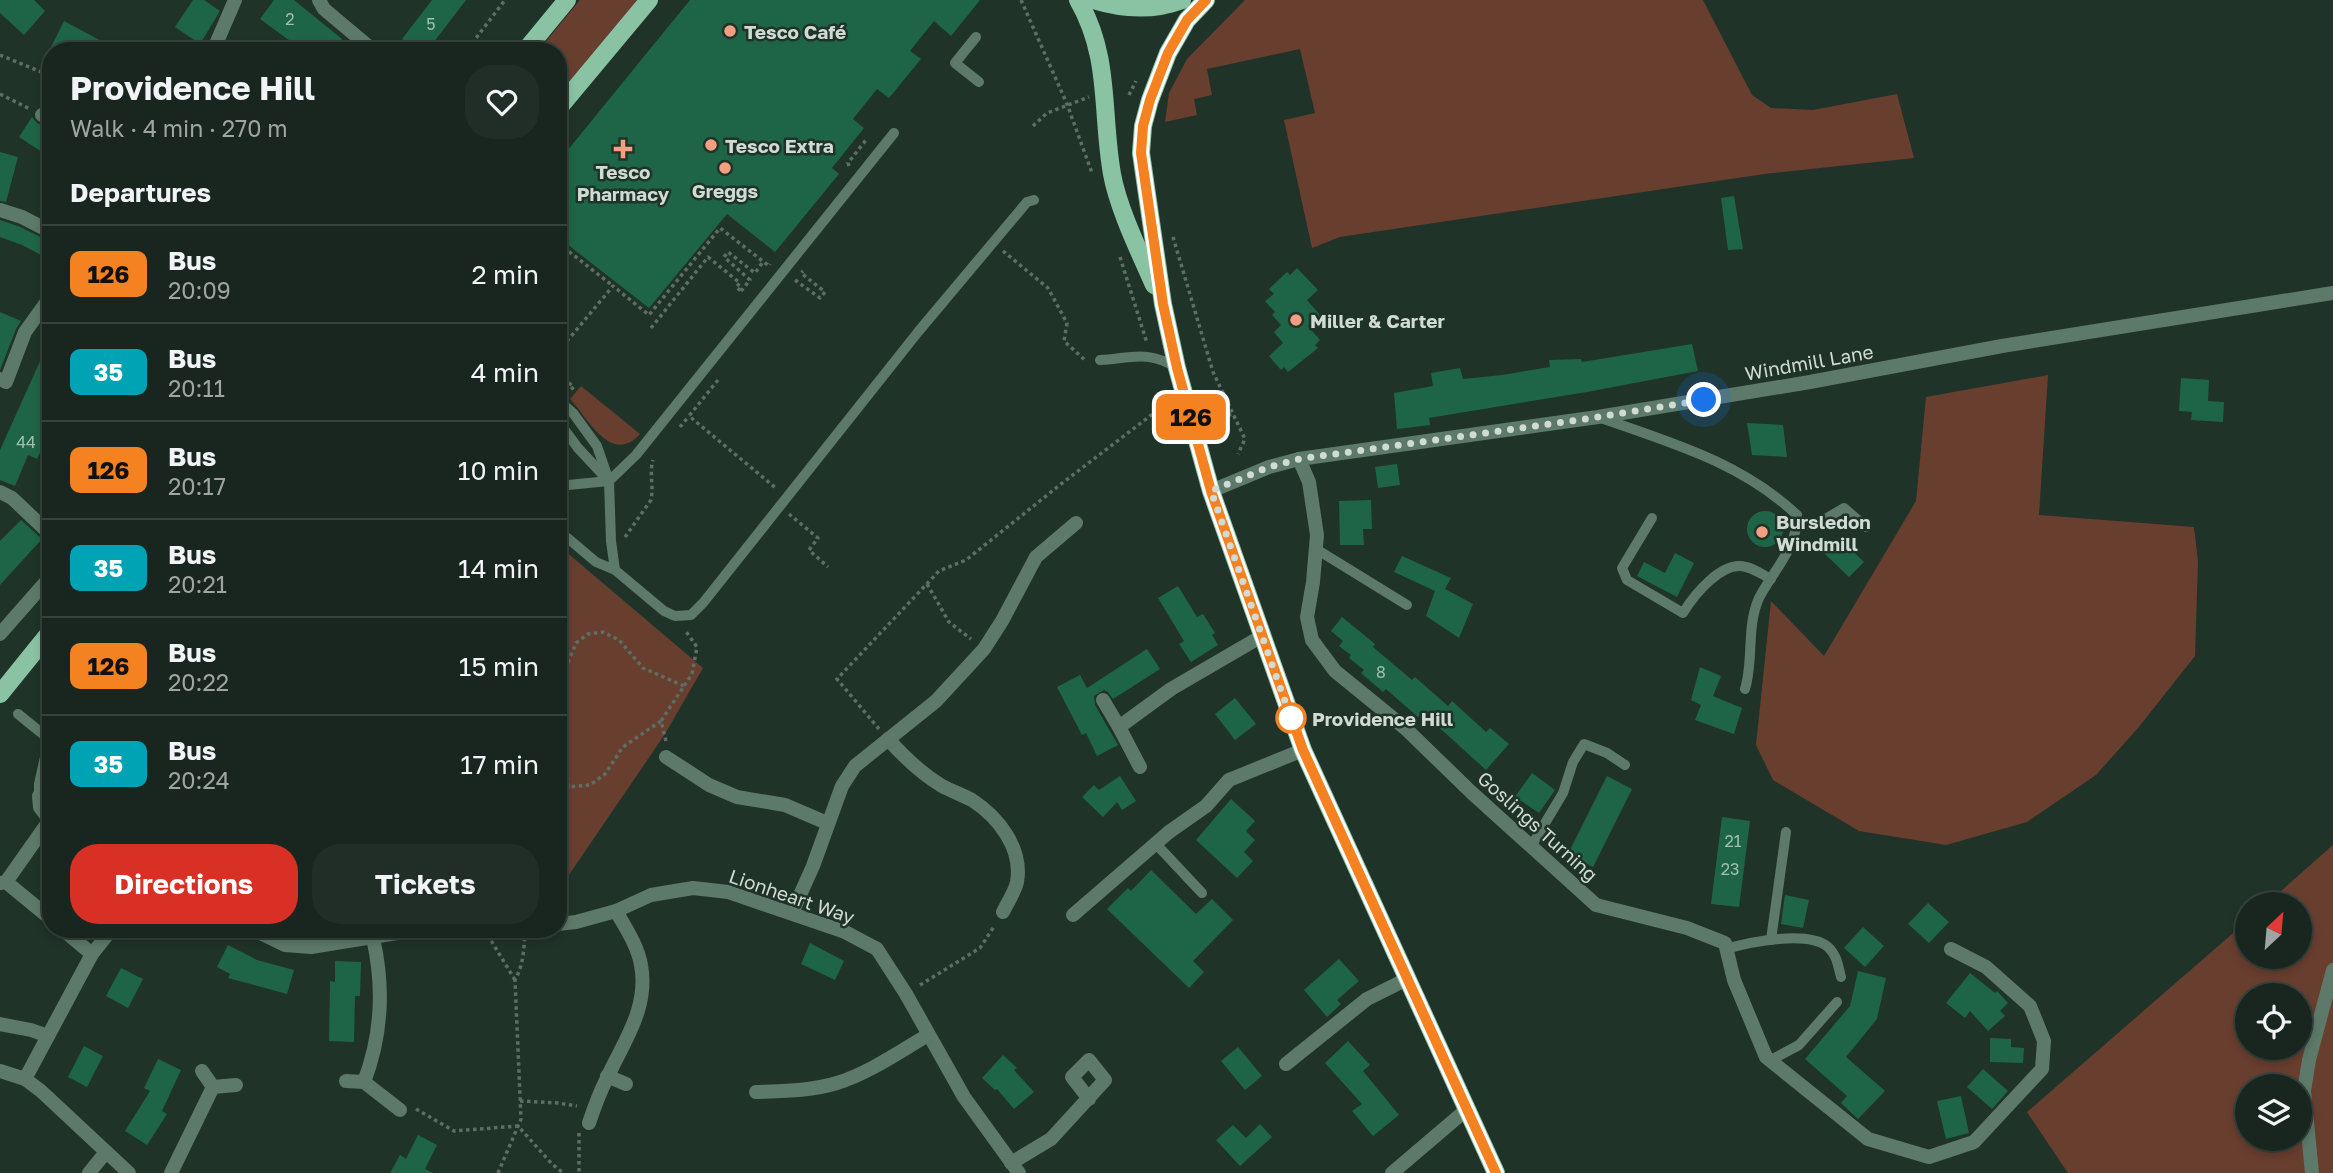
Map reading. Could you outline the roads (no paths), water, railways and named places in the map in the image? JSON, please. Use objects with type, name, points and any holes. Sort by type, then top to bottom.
[{"type":"main road","points":[[532,42],[567,0]]},
{"type":"main road","points":[[567,98],[649,0]]},
{"type":"main road","points":[[1078,0],[1097,43],[1112,176],[1133,235],[1163,304]]},
{"type":"main road","points":[[1093,0],[1120,7],[1153,8],[1182,0]]},
{"type":"main road","points":[[1206,0],[1187,20],[1168,53],[1143,126],[1141,153],[1163,304],[1177,368],[1211,491],[1303,750],[1496,1173]]},
{"type":"main road","points":[[0,694],[42,642]]},
{"type":"street","points":[[216,42],[235,0]]},
{"type":"street","points":[[318,0],[324,9],[363,42]]},
{"type":"street","points":[[0,210],[42,228]]},
{"type":"street","name":"Windmill Lane","points":[[1211,491],[1269,467],[1299,459],[1598,417],[1810,382],[2002,346],[2333,293]]},
{"type":"street","points":[[0,379],[6,382],[25,332],[42,308]]},
{"type":"street","name":"Goslings Turning","points":[[1299,459],[1309,482],[1317,535],[1307,617],[1312,640],[1335,671],[1405,728],[1596,905],[1687,928],[1725,943],[1726,949]]},
{"type":"street","points":[[0,492],[12,498],[42,527]]},
{"type":"street","points":[[792,913],[813,866],[842,786],[855,766],[936,701],[984,649],[1036,557],[1076,523]]},
{"type":"street","points":[[0,634],[42,586]]},
{"type":"street","points":[[1119,727],[1171,689],[1262,636]]},
{"type":"street","points":[[1103,700],[1140,767]]},
{"type":"street","points":[[888,739],[919,770],[942,786],[971,800],[1005,831],[1015,853],[1022,886],[1003,912]]},
{"type":"street","points":[[1073,915],[1156,844],[1206,806],[1229,780],[1303,750]]},
{"type":"street","points":[[666,757],[709,785],[737,797],[785,804],[827,823]]},
{"type":"street","points":[[39,796],[42,810]]},
{"type":"street","points":[[42,832],[3,882],[42,912]]},
{"type":"street","name":"Lionheart Way","points":[[567,923],[616,911],[650,895],[693,888],[728,892],[792,913],[845,932],[877,949],[906,994],[964,1097],[1015,1168]]},
{"type":"street","points":[[588,1114],[630,1034],[639,1009],[643,984],[641,963],[616,911]]},
{"type":"street","points":[[73,938],[92,954]]},
{"type":"street","points":[[25,1079],[92,954],[105,938]]},
{"type":"street","points":[[271,938],[285,945],[311,947],[373,938],[380,969],[378,1030],[364,1082]]},
{"type":"street","points":[[1726,949],[1734,980],[1766,1057],[1868,1139],[1929,1157],[1974,1142],[2042,1069],[2044,1041],[2030,1006],[1986,967],[1951,949]]},
{"type":"street","points":[[2312,1173],[2304,1091],[2309,1060],[2333,970]]},
{"type":"street","points":[[1286,1064],[1367,999],[1407,979]]},
{"type":"street","points":[[0,1024],[48,1036]]},
{"type":"street","points":[[756,1092],[802,1090],[836,1083],[869,1069],[928,1035]]},
{"type":"street","points":[[0,1071],[25,1079],[41,1091],[129,1173]]},
{"type":"street","points":[[202,1071],[212,1087]]},
{"type":"street","points":[[607,1076],[626,1084]]},
{"type":"street","points":[[346,1081],[364,1082],[400,1110]]},
{"type":"street","points":[[212,1087],[236,1085]]},
{"type":"street","points":[[170,1173],[212,1087]]},
{"type":"street","points":[[1015,1168],[1051,1139],[1089,1099]]},
{"type":"street","points":[[1392,1173],[1466,1110]]},
{"type":"street","points":[[89,1173],[105,1153]]},
{"type":"lane","points":[[976,37],[955,63],[979,82]]},
{"type":"lane","points":[[567,485],[609,481],[636,455],[894,132]]},
{"type":"lane","points":[[567,538],[596,562],[615,570],[664,611],[675,616],[691,615],[909,343],[1027,202],[1034,200]]},
{"type":"lane","points":[[1095,362],[1151,356],[1177,368]]},
{"type":"lane","points":[[567,408],[597,446],[609,481],[615,570]]},
{"type":"lane","points":[[1598,417],[1702,454],[1751,478],[1797,515],[1797,527],[1786,556],[1759,600],[1752,625],[1750,673],[1745,689]]},
{"type":"lane","points":[[567,433],[609,481]]},
{"type":"lane","points":[[1797,527],[1822,521],[1844,508],[1866,527]]},
{"type":"lane","points":[[1652,517],[1622,568],[1627,580],[1683,613],[1696,592],[1729,568],[1744,566],[1771,579]]},
{"type":"lane","points":[[1316,549],[1407,605]]},
{"type":"lane","points":[[18,714],[42,733]]},
{"type":"lane","points":[[1532,845],[1563,793],[1573,762],[1584,744],[1607,753],[1625,765]]},
{"type":"lane","points":[[39,796],[38,784],[42,768]]},
{"type":"lane","points":[[1771,940],[1786,832]]},
{"type":"lane","points":[[1156,844],[1202,893]]},
{"type":"lane","points":[[1726,949],[1749,942],[1809,940],[1821,943],[1829,949],[1837,959],[1841,977]]},
{"type":"lane","points":[[1771,1060],[1799,1045],[1837,1002]]},
{"type":"place","name":"Tesco Café","points":[[730,31]]},
{"type":"place","name":"Tesco Extra","points":[[711,145]]},
{"type":"place","name":"Tesco Pharmacy","points":[[623,149]]},
{"type":"place","name":"Greggs","points":[[725,168]]},
{"type":"place","name":"Miller & Carter","points":[[1296,320]]},
{"type":"place","name":"Bursledon Windmill","points":[[1762,532]]},
{"type":"place","name":"Providence Hill","points":[[1291,718]]}]
